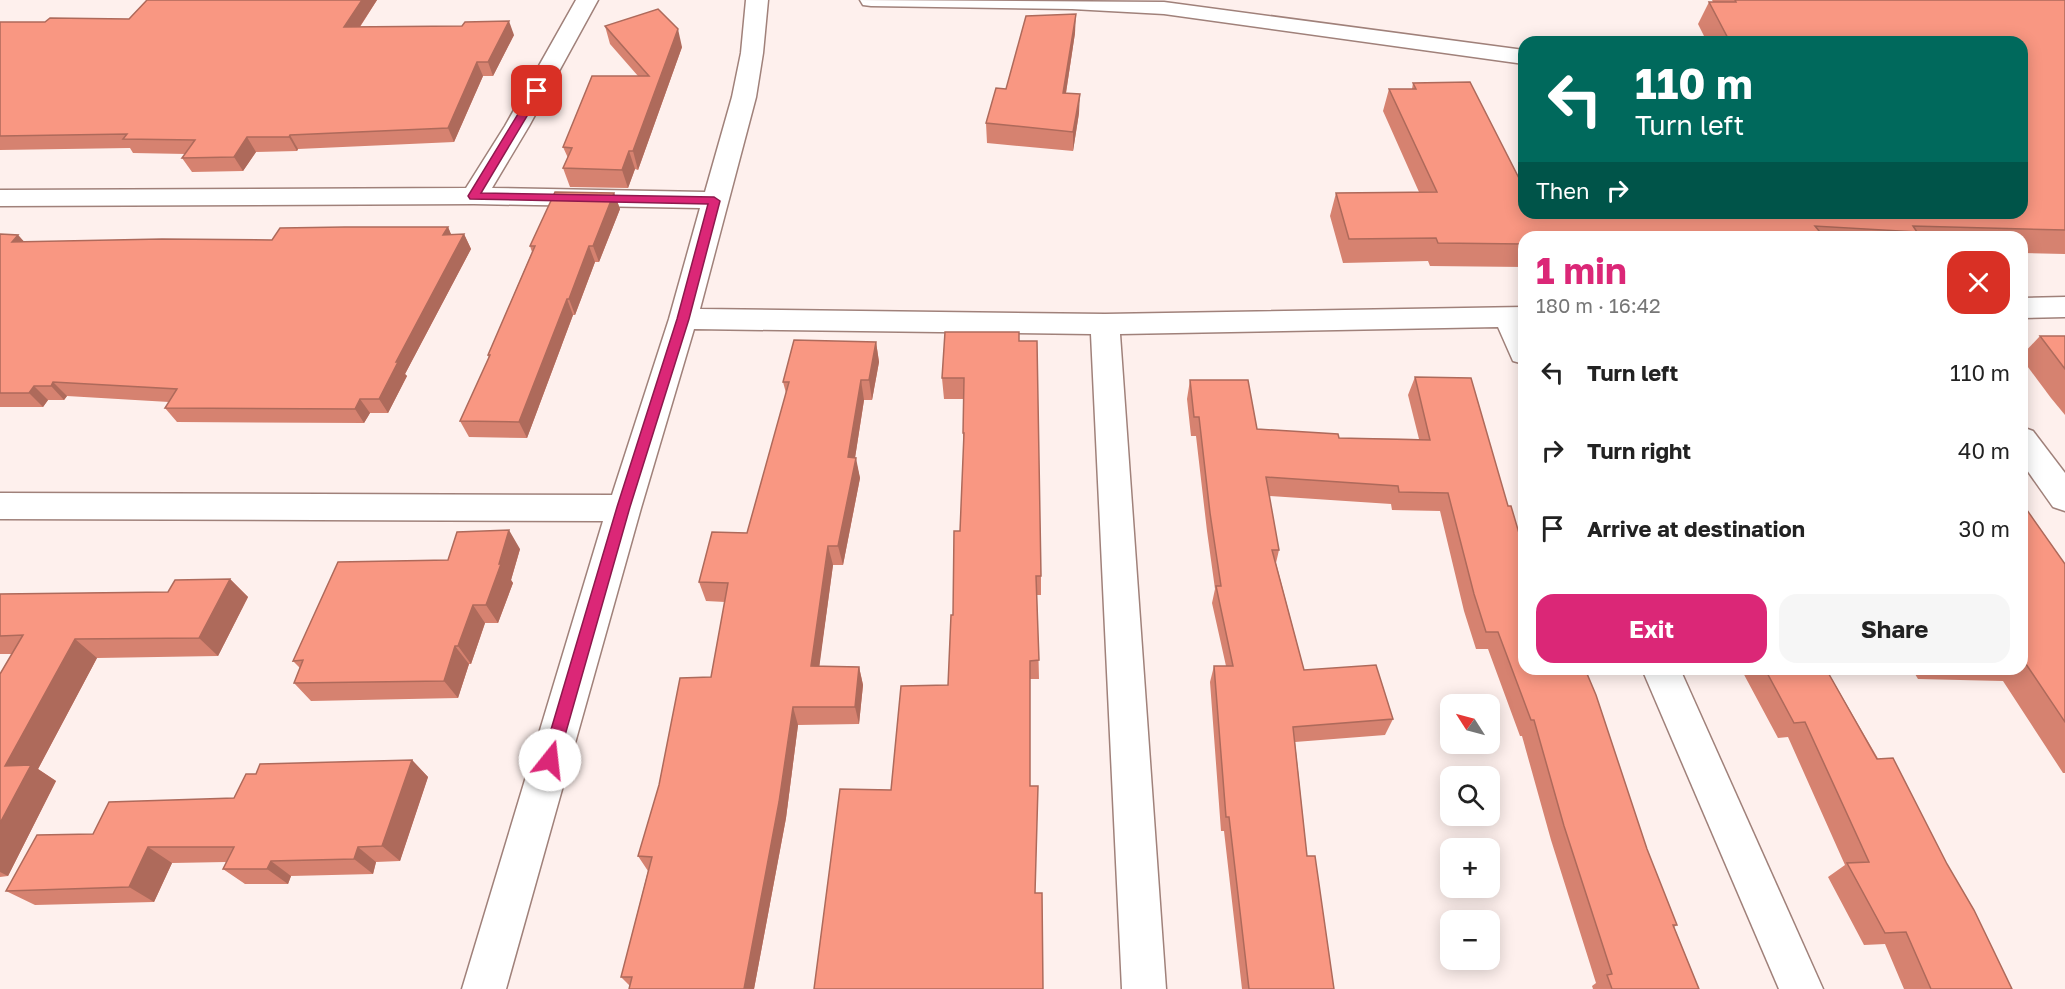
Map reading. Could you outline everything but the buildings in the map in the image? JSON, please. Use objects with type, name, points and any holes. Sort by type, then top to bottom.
[{"type":"street","points":[[474,196],[517,126],[587,0]]},
{"type":"street","points":[[484,989],[624,507],[683,319],[744,97],[752,53],[757,0]]},
{"type":"street","points":[[871,0],[1072,2],[1192,11],[1518,56]]},
{"type":"street","points":[[0,198],[474,196],[714,201]]},
{"type":"street","points":[[2028,308],[2065,307]]},
{"type":"street","points":[[683,319],[1105,324],[1516,317]]},
{"type":"street","points":[[1105,324],[1144,989]]},
{"type":"street","points":[[2028,447],[2065,498]]},
{"type":"street","points":[[0,506],[624,507]]},
{"type":"street","points":[[1664,675],[1801,989]]},
{"type":"route","points":[[537,91],[474,196],[714,201],[683,319],[624,507],[550,760]]}]
